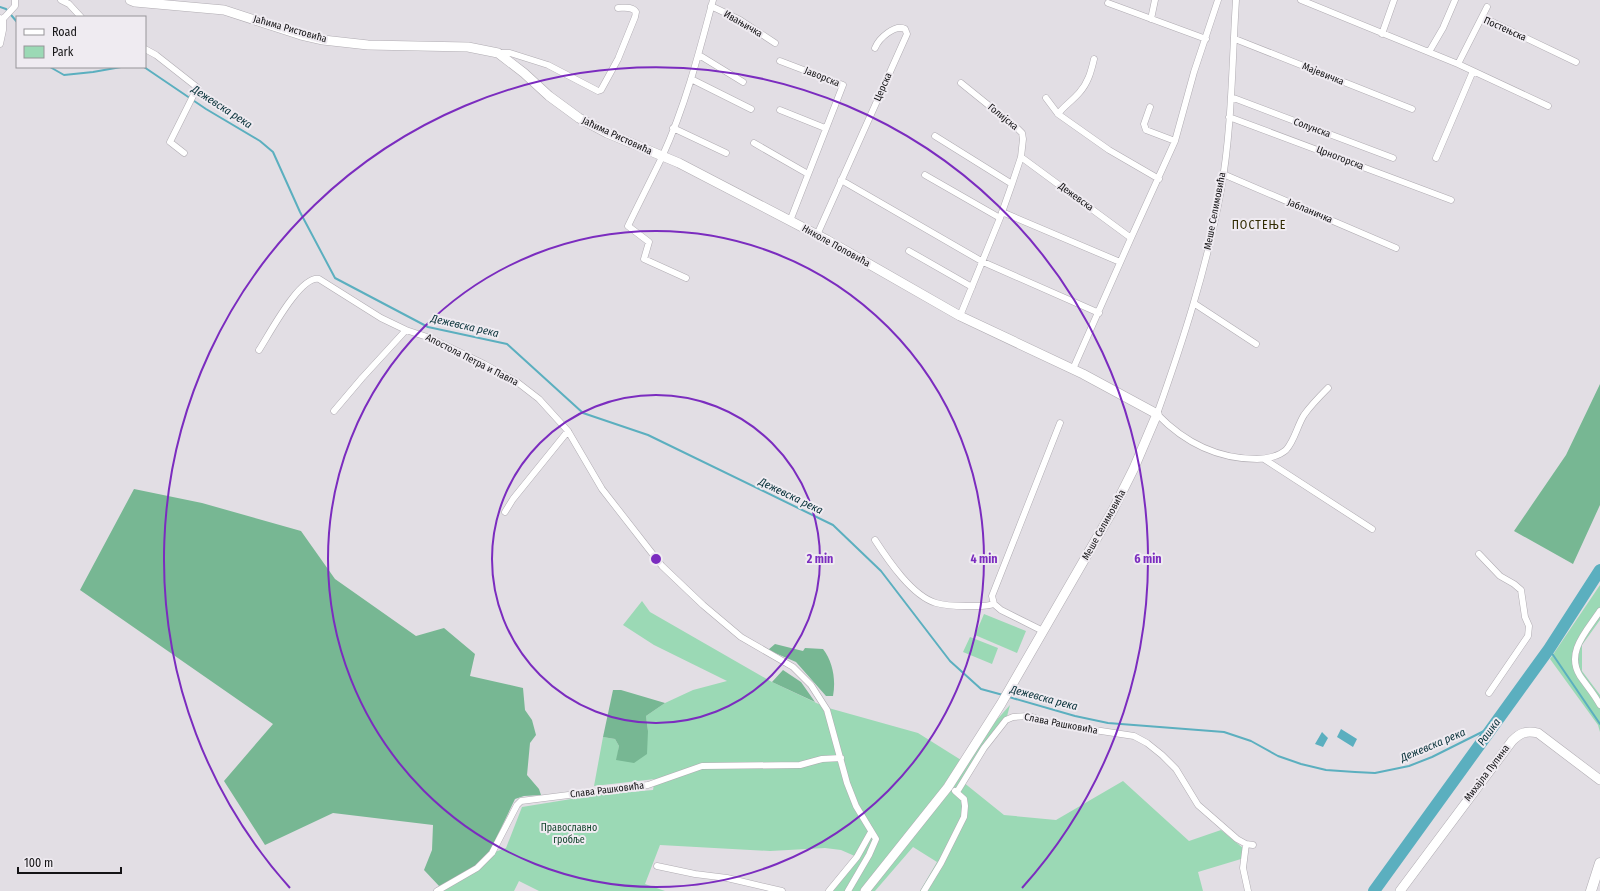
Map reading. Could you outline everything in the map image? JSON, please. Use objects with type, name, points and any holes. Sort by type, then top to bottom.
[{"type":"main road","name":"Јаћима Ристовића","points":[[130,0],[135,2],[224,10],[301,35],[323,40],[368,45],[468,47],[498,53],[524,73],[549,96],[579,118],[607,133],[662,156]]},
{"type":"main road","name":"Николе Поповића","points":[[662,156],[679,163],[790,220],[960,316],[1073,369],[1157,414]]},
{"type":"main road","name":"Меше Селимовића","points":[[948,787],[1017,678],[1113,510],[1134,468],[1157,414]]},
{"type":"main road","name":"Михајла Пупина","points":[[1400,891],[1512,741],[1521,733],[1527,731],[1538,733],[1600,780]]},
{"type":"main road","points":[[865,891],[948,787]]},
{"type":"main road","points":[[1591,891],[1600,863]]},
{"type":"street","points":[[0,44],[5,16],[15,6],[15,0]]},
{"type":"street","points":[[61,0],[69,4],[80,16]]},
{"type":"street","points":[[1151,19],[1155,0]]},
{"type":"street","points":[[1073,369],[1175,141],[1194,72],[1206,40],[1218,0]]},
{"type":"street","name":"Меше Селимовића","points":[[1157,414],[1195,304],[1207,256],[1223,174],[1231,98],[1236,0]]},
{"type":"street","points":[[1301,0],[1458,64],[1548,106]]},
{"type":"street","points":[[1382,34],[1394,0]]},
{"type":"street","points":[[1429,52],[1442,28],[1454,0]]},
{"type":"street","name":"Ивањичка","points":[[662,156],[699,55],[712,3],[775,43]]},
{"type":"street","points":[[1108,3],[1206,40]]},
{"type":"street","points":[[1482,17],[1487,7]]},
{"type":"street","name":"Јаћима Ристовића","points":[[498,53],[510,53],[548,65],[598,91],[601,90],[618,59],[635,18],[636,12],[634,9],[618,8]]},
{"type":"street","name":"Постењска","points":[[1458,64],[1482,17],[1576,62]]},
{"type":"street","name":"Церска","points":[[817,235],[907,34],[906,29],[901,27],[896,28],[875,48]]},
{"type":"street","name":"Мајевичка","points":[[1235,39],[1412,109]]},
{"type":"street","points":[[146,50],[156,55],[198,88],[170,142],[184,153]]},
{"type":"street","points":[[699,55],[743,82]]},
{"type":"street","points":[[1058,114],[1064,106],[1079,94],[1086,84],[1091,74],[1094,59]]},
{"type":"street","name":"Јаворска","points":[[780,61],[843,85],[790,220]]},
{"type":"street","points":[[1436,158],[1473,71]]},
{"type":"street","points":[[691,79],[751,109]]},
{"type":"street","name":"Голијска","points":[[960,316],[1001,215],[1021,157],[1023,139],[1022,133],[961,82]]},
{"type":"street","points":[[1046,98],[1058,114],[1109,150],[1159,179]]},
{"type":"street","name":"Солунска","points":[[1231,98],[1393,158]]},
{"type":"street","points":[[1150,107],[1144,128],[1175,141]]},
{"type":"street","points":[[780,110],[825,128]]},
{"type":"street","name":"Црногорска","points":[[1229,117],[1451,200]]},
{"type":"street","points":[[673,128],[726,153]]},
{"type":"street","points":[[935,136],[1012,184]]},
{"type":"street","points":[[754,143],[808,174]]},
{"type":"street","points":[[662,156],[628,226],[649,242],[644,259],[686,278]]},
{"type":"street","name":"Дежевска","points":[[1021,157],[1131,238]]},
{"type":"street","name":"Јабланичка","points":[[1223,174],[1396,248]]},
{"type":"street","points":[[925,175],[1001,215],[1120,262]]},
{"type":"street","points":[[841,180],[983,262],[1099,313]]},
{"type":"street","points":[[908,251],[972,287]]},
{"type":"street","name":"Апостола Петра и Павла","points":[[258,350],[293,296],[311,279],[315,278],[319,279],[381,318],[406,330],[430,338],[517,382],[539,399],[568,431],[602,489],[662,566],[703,605],[741,638],[793,667],[811,684],[827,710],[841,758]]},
{"type":"street","points":[[1195,304],[1256,344]]},
{"type":"street","points":[[334,412],[362,378],[406,330]]},
{"type":"street","points":[[1157,414],[1178,432],[1197,445],[1216,453],[1234,457],[1264,458],[1276,455],[1284,451],[1290,445],[1304,414],[1328,388]]},
{"type":"street","points":[[1043,632],[1001,610],[994,604],[992,596],[1060,423]]},
{"type":"street","points":[[506,512],[513,499],[568,431]]},
{"type":"street","points":[[1264,458],[1372,529]]},
{"type":"street","points":[[874,540],[913,588],[934,603],[946,605],[986,606],[994,604]]},
{"type":"street","points":[[1479,554],[1500,576],[1521,590],[1525,617],[1529,631],[1528,636],[1489,693]]},
{"type":"street","points":[[1600,612],[1579,643],[1574,660],[1580,674],[1600,705]]},
{"type":"street","name":"Слава Рашковића","points":[[957,792],[984,748],[1006,720],[1013,717],[1029,716],[1055,724],[1140,738],[1162,755],[1176,769],[1198,805],[1237,839],[1250,844],[1244,868],[1248,891]]},
{"type":"street","points":[[841,758],[847,783],[856,806],[876,839],[869,855],[848,891]]},
{"type":"street","name":"Слава Рашковића","points":[[437,891],[476,868],[492,853],[517,805],[521,801],[648,785],[702,766],[800,765],[822,759],[841,758]]},
{"type":"street","points":[[924,891],[941,863],[964,817],[965,802],[962,796],[948,787]]},
{"type":"street","points":[[829,891],[857,857],[871,832]]},
{"type":"street","points":[[657,866],[695,874],[727,878],[782,891]]},
{"type":"green space","points":[[1600,384],[1600,505],[1573,564],[1514,531],[1566,455]]},
{"type":"green space","points":[[134,489],[202,503],[301,531],[335,579],[416,636],[444,628],[475,654],[470,676],[523,688],[525,710],[532,720],[536,735],[530,743],[527,775],[539,789],[541,795],[524,796],[515,799],[490,851],[477,865],[440,887],[424,870],[432,850],[433,825],[333,813],[265,845],[224,781],[273,724],[80,590]]},
{"type":"green space","points":[[1600,585],[1600,620],[1582,645],[1582,671],[1600,695],[1600,732],[1598,725],[1550,659]]},
{"type":"green space","name":"Православно гробље","points":[[642,601],[650,612],[772,682],[825,707],[918,733],[961,760],[1010,705],[1006,720],[963,782],[1004,815],[1056,820],[1123,781],[1189,841],[1221,830],[1243,848],[1241,859],[1198,872],[1203,891],[920,891],[937,862],[913,847],[875,891],[829,891],[857,857],[841,850],[825,848],[770,851],[660,845],[645,884],[665,891],[539,891],[519,881],[514,891],[435,891],[492,853],[506,848],[522,807],[596,795],[653,790],[655,779],[594,786],[603,737],[615,739],[619,746],[617,760],[648,731],[646,716],[665,703],[693,690],[727,681],[654,645],[623,625]]},
{"type":"green space","points":[[984,614],[1026,631],[1017,653],[975,635]]},
{"type":"green space","points":[[970,637],[998,648],[992,664],[963,652]]},
{"type":"green space","points":[[775,644],[803,651],[805,648],[823,649],[833,671],[833,696],[826,696],[796,662],[768,650]]},
{"type":"green space","points":[[783,670],[801,682],[815,702],[772,682]]},
{"type":"green space","points":[[613,690],[621,690],[665,703],[646,716],[648,731],[647,754],[634,763],[616,760],[619,746],[615,739],[603,737]]},
{"type":"water","points":[[1341,729],[1357,739],[1353,747],[1337,737]]},
{"type":"water","points":[[1322,732],[1328,738],[1323,747],[1315,744]]},
{"type":"waterway","name":"Дежевска река","points":[[0,7],[6,9],[16,21]]},
{"type":"waterway","name":"Дежевска река","points":[[52,68],[64,75],[115,68]]},
{"type":"waterway","name":"Дежевска река","points":[[145,68],[206,109],[260,141],[273,152],[300,212],[335,278],[428,327],[507,344],[583,413],[648,435],[833,525],[881,571],[950,661],[981,689],[1003,695]]},
{"type":"waterway","name":"Дежевска река","points":[[1374,891],[1549,649],[1600,570]]},
{"type":"waterway","points":[[1549,649],[1600,724]]},
{"type":"waterway","name":"Дежевска река","points":[[1009,697],[1075,716],[1108,723],[1224,732],[1251,741],[1278,756],[1301,764],[1326,770],[1355,772],[1375,773],[1409,766],[1432,757],[1494,726]]},
{"type":"district","name":"ПОСТЕЊЕ","points":[[1259,225]]},
{"type":"water label","name":"Рашка","points":[[1489,732]]}]
